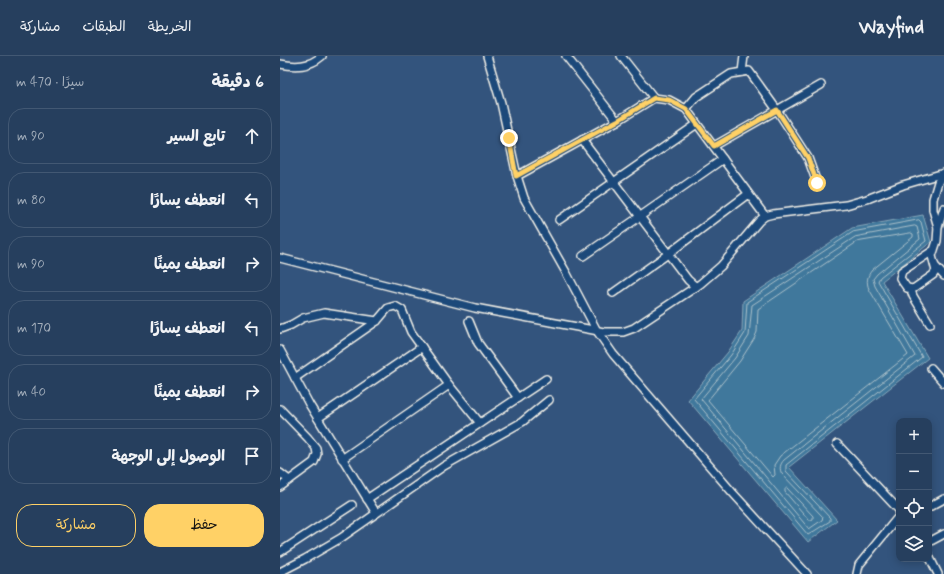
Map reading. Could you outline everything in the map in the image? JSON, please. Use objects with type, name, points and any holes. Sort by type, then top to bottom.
[{"type":"street","points":[[280,64],[300,66],[310,64],[322,56]]},
{"type":"street","points":[[487,56],[504,115],[516,176],[529,208],[568,274],[596,331],[613,354],[721,480],[807,574]]},
{"type":"street","points":[[566,56],[617,121]]},
{"type":"street","points":[[621,56],[654,98]]},
{"type":"street","points":[[742,72],[744,56]]},
{"type":"street","points":[[686,109],[696,97],[731,74],[749,71],[777,110],[808,158],[817,183]]},
{"type":"street","points":[[714,146],[821,85]]},
{"type":"street","points":[[516,176],[617,121],[654,98],[669,100],[686,109],[765,216]]},
{"type":"street","points":[[559,220],[697,124]]},
{"type":"street","points":[[582,140],[688,280],[696,287]]},
{"type":"street","points":[[583,256],[723,159]]},
{"type":"street","points":[[280,258],[480,309],[596,331],[617,333],[634,328],[696,287],[721,266],[759,221],[765,216],[846,205],[867,199],[903,185],[944,173]]},
{"type":"street","points":[[938,227],[933,210],[933,199],[938,182],[944,173]]},
{"type":"street","points":[[613,293],[748,194]]},
{"type":"street","points":[[944,208],[938,227],[932,258],[936,268],[944,276]]},
{"type":"street","points":[[930,324],[911,290],[907,288],[900,278],[902,271],[934,250]]},
{"type":"street","points":[[911,290],[933,275],[936,268]]},
{"type":"street","points":[[295,378],[376,321],[388,308],[393,306],[398,307],[402,310],[411,332],[449,385],[480,423]]},
{"type":"street","points":[[280,329],[303,318],[317,314],[331,314],[376,321]]},
{"type":"street","points":[[469,321],[478,343],[518,398]]},
{"type":"street","points":[[318,418],[422,347]]},
{"type":"street","points":[[280,350],[342,459],[376,513]]},
{"type":"street","points":[[931,368],[944,383]]},
{"type":"street","points":[[367,499],[546,379]]},
{"type":"street","points":[[342,459],[449,385]]},
{"type":"street","points":[[280,572],[323,549],[449,463],[522,422],[549,400]]},
{"type":"street","points":[[280,409],[303,432],[317,451],[317,457],[314,462],[280,487]]},
{"type":"street","points":[[837,444],[896,507]]},
{"type":"street","points":[[280,473],[289,480]]},
{"type":"street","points":[[932,505],[944,499]]},
{"type":"street","points":[[280,552],[352,505]]},
{"type":"street","points":[[857,574],[859,565],[896,520]]},
{"type":"street","points":[[932,540],[944,534]]},
{"type":"street","points":[[932,561],[939,574],[944,572]]},
{"type":"water","points":[[923,215],[931,242],[882,281],[928,358],[789,467],[837,520],[808,542],[688,400],[728,352],[742,331],[743,301],[852,228]]},
{"type":"route","points":[[509,138],[516,176],[617,121],[654,98],[669,100],[686,109],[714,146],[777,110],[808,158],[817,183]]}]
